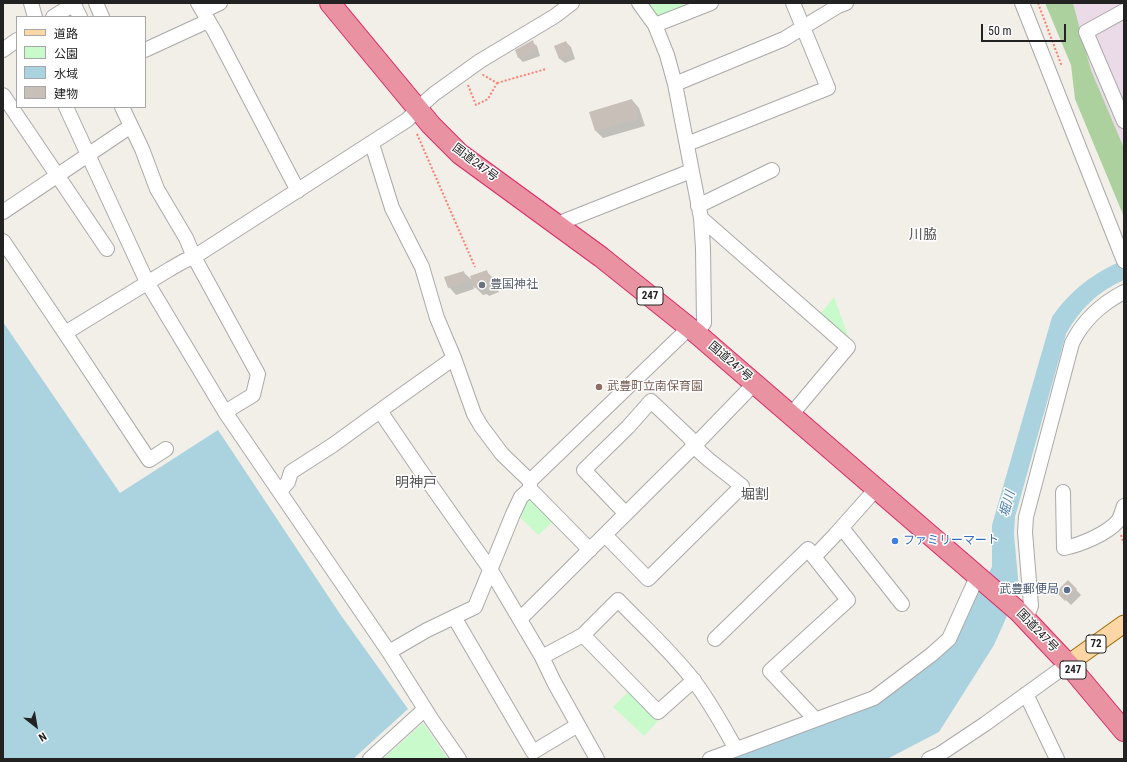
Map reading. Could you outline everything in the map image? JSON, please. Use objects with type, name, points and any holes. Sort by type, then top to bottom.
[{"type":"highway","name":"国道247号","points":[[330,3],[418,109],[444,139],[460,154],[601,257],[693,330],[1023,616],[1068,664],[1124,731]]},
{"type":"main road","name":"72","points":[[1068,664],[1124,624]]},
{"type":"street","points":[[30,3],[35,16]]},
{"type":"street","points":[[96,3],[102,16]]},
{"type":"street","points":[[146,49],[203,12],[220,3]]},
{"type":"street","points":[[65,333],[148,282],[184,261],[194,257],[372,144],[407,120],[434,94],[480,61],[555,16],[572,3]]},
{"type":"street","points":[[389,652],[427,630],[475,607],[521,497],[530,485],[693,330],[704,323],[703,248],[700,212],[691,171],[676,84],[668,55],[655,25],[639,3]]},
{"type":"street","points":[[655,25],[711,3]]},
{"type":"street","points":[[687,144],[828,88],[793,3]]},
{"type":"street","points":[[676,84],[784,39],[838,6],[846,3]]},
{"type":"street","points":[[1022,3],[1123,258]]},
{"type":"street","points":[[55,16],[74,4],[80,16]]},
{"type":"street","points":[[1124,11],[1086,32],[1120,98],[1124,121]]},
{"type":"street","points":[[203,12],[298,191]]},
{"type":"street","points":[[3,50],[16,41]]},
{"type":"street","points":[[3,95],[107,249]]},
{"type":"street","points":[[66,108],[148,282],[225,412],[389,652],[459,759]]},
{"type":"street","points":[[122,108],[142,149],[158,189],[186,238],[194,257],[258,374],[253,395],[225,412]]},
{"type":"street","points":[[3,212],[131,126]]},
{"type":"street","points":[[372,144],[392,208],[422,267],[437,318],[454,358],[474,414],[502,454],[590,550]]},
{"type":"street","points":[[700,212],[772,170]]},
{"type":"street","points":[[557,224],[691,171]]},
{"type":"street","points":[[700,212],[848,347],[791,415]]},
{"type":"street","points":[[3,241],[149,460],[166,449]]},
{"type":"street","points":[[1023,616],[1031,606],[1025,532],[1026,517],[1072,343],[1078,330],[1085,321],[1100,307],[1124,292]]},
{"type":"street","points":[[280,491],[288,482],[291,472],[333,445],[454,358]]},
{"type":"street","points":[[520,619],[605,536],[754,384]]},
{"type":"street","points":[[605,536],[648,579],[742,486],[709,460],[689,437],[651,401],[628,427],[584,470],[626,514]]},
{"type":"street","points":[[380,411],[490,569],[542,657],[554,682],[597,759]]},
{"type":"street","points":[[814,556],[842,528],[876,489]]},
{"type":"street","points":[[1063,492],[1064,548],[1086,541],[1113,527],[1119,520],[1124,506]]},
{"type":"street","points":[[842,528],[902,604]]},
{"type":"street","points":[[715,639],[808,549],[848,600],[770,671],[815,719]]},
{"type":"street","points":[[710,759],[874,698],[931,655],[949,639],[980,579]]},
{"type":"street","points":[[542,657],[583,635],[618,600],[694,680],[713,708],[736,749]]},
{"type":"street","points":[[454,617],[533,752],[578,725]]},
{"type":"street","points":[[583,635],[658,712],[694,680]]},
{"type":"street","points":[[929,759],[940,754],[985,724],[1068,664]]},
{"type":"street","points":[[1026,694],[1057,759]]},
{"type":"street","points":[[370,759],[425,709]]},
{"type":"path","points":[[478,78],[482,75],[497,83],[546,69]]},
{"type":"path","points":[[462,88],[473,81]]},
{"type":"path","points":[[468,84],[476,105],[488,99],[497,83]]},
{"type":"path","points":[[414,128],[475,267]]},
{"type":"shaded area","points":[[1073,3],[1124,3],[1124,148],[1091,70]]},
{"type":"green space","points":[[648,3],[683,3],[685,7],[662,17],[656,15]]},
{"type":"green space","points":[[1045,3],[1073,3],[1091,70],[1124,148],[1124,217],[1075,99],[1071,65]]},
{"type":"green space","points":[[834,297],[850,341],[820,314]]},
{"type":"green space","points":[[531,499],[554,521],[538,535],[519,516],[525,501]]},
{"type":"green space","points":[[629,691],[659,720],[644,736],[613,707]]},
{"type":"green space","points":[[423,723],[448,759],[383,759]]},
{"type":"water","name":"堀川","points":[[1124,260],[1124,280],[1115,284],[1090,302],[1071,325],[1066,334],[1015,517],[1014,534],[1019,589],[994,645],[939,732],[887,759],[724,759],[870,706],[947,645],[992,567],[992,525],[1052,317],[1059,307],[1084,283],[1102,271]]},
{"type":"water","points":[[3,322],[120,493],[218,430],[340,614],[408,709],[353,759],[3,759]]},
{"type":"building","points":[[533,40],[536,52],[518,58],[515,50]]},
{"type":"building","points":[[566,41],[571,54],[559,59],[554,46]]},
{"type":"building","points":[[632,99],[638,118],[595,131],[589,112]]},
{"type":"building","points":[[487,270],[492,285],[481,289],[480,286],[474,288],[470,276]]},
{"type":"building","points":[[464,271],[467,281],[448,288],[444,277]]},
{"type":"building","points":[[1068,580],[1077,589],[1065,601],[1056,592]]},
{"type":"place","name":"豊国神社","points":[[482,285]]},
{"type":"place","name":"武豊町立南保育園","points":[[599,387]]},
{"type":"place","name":"ファミリーマート","points":[[895,541]]},
{"type":"place","name":"武豊郵便局","points":[[1067,590]]},
{"type":"district","name":"川脇","points":[[923,235]]},
{"type":"district","name":"明神戸","points":[[416,483]]},
{"type":"district","name":"堀割","points":[[755,495]]}]
